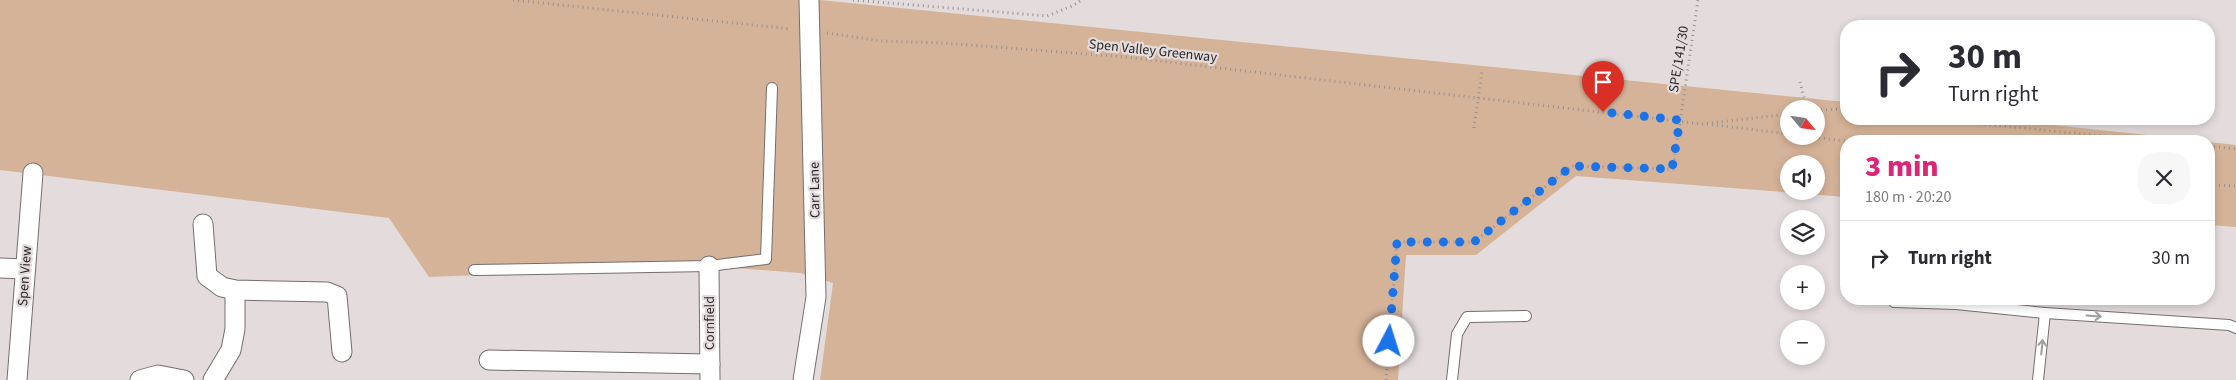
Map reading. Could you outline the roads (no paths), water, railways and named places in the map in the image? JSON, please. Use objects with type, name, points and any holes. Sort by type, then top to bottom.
[{"type":"street","name":"Carr Lane","points":[[803,380],[816,297],[809,0]]},
{"type":"street","name":"Spen View","points":[[17,380],[33,173]]},
{"type":"street","points":[[203,224],[207,276],[222,288],[235,290],[327,292],[337,296],[342,352]]},
{"type":"street","name":"Cornfield","points":[[709,266],[710,372]]},
{"type":"street","points":[[0,268],[25,269]]},
{"type":"street","points":[[213,380],[231,350],[235,329],[235,290]]},
{"type":"street","points":[[489,360],[710,372]]},
{"type":"street","points":[[140,380],[158,375],[184,380]]},
{"type":"lane","points":[[474,270],[709,266],[766,259],[772,88]]},
{"type":"lane","points":[[1966,305],[2045,313],[2229,325],[2236,328]]},
{"type":"lane","points":[[2038,380],[2045,313]]},
{"type":"lane","points":[[1452,380],[1457,334],[1467,317],[1526,316]]}]
